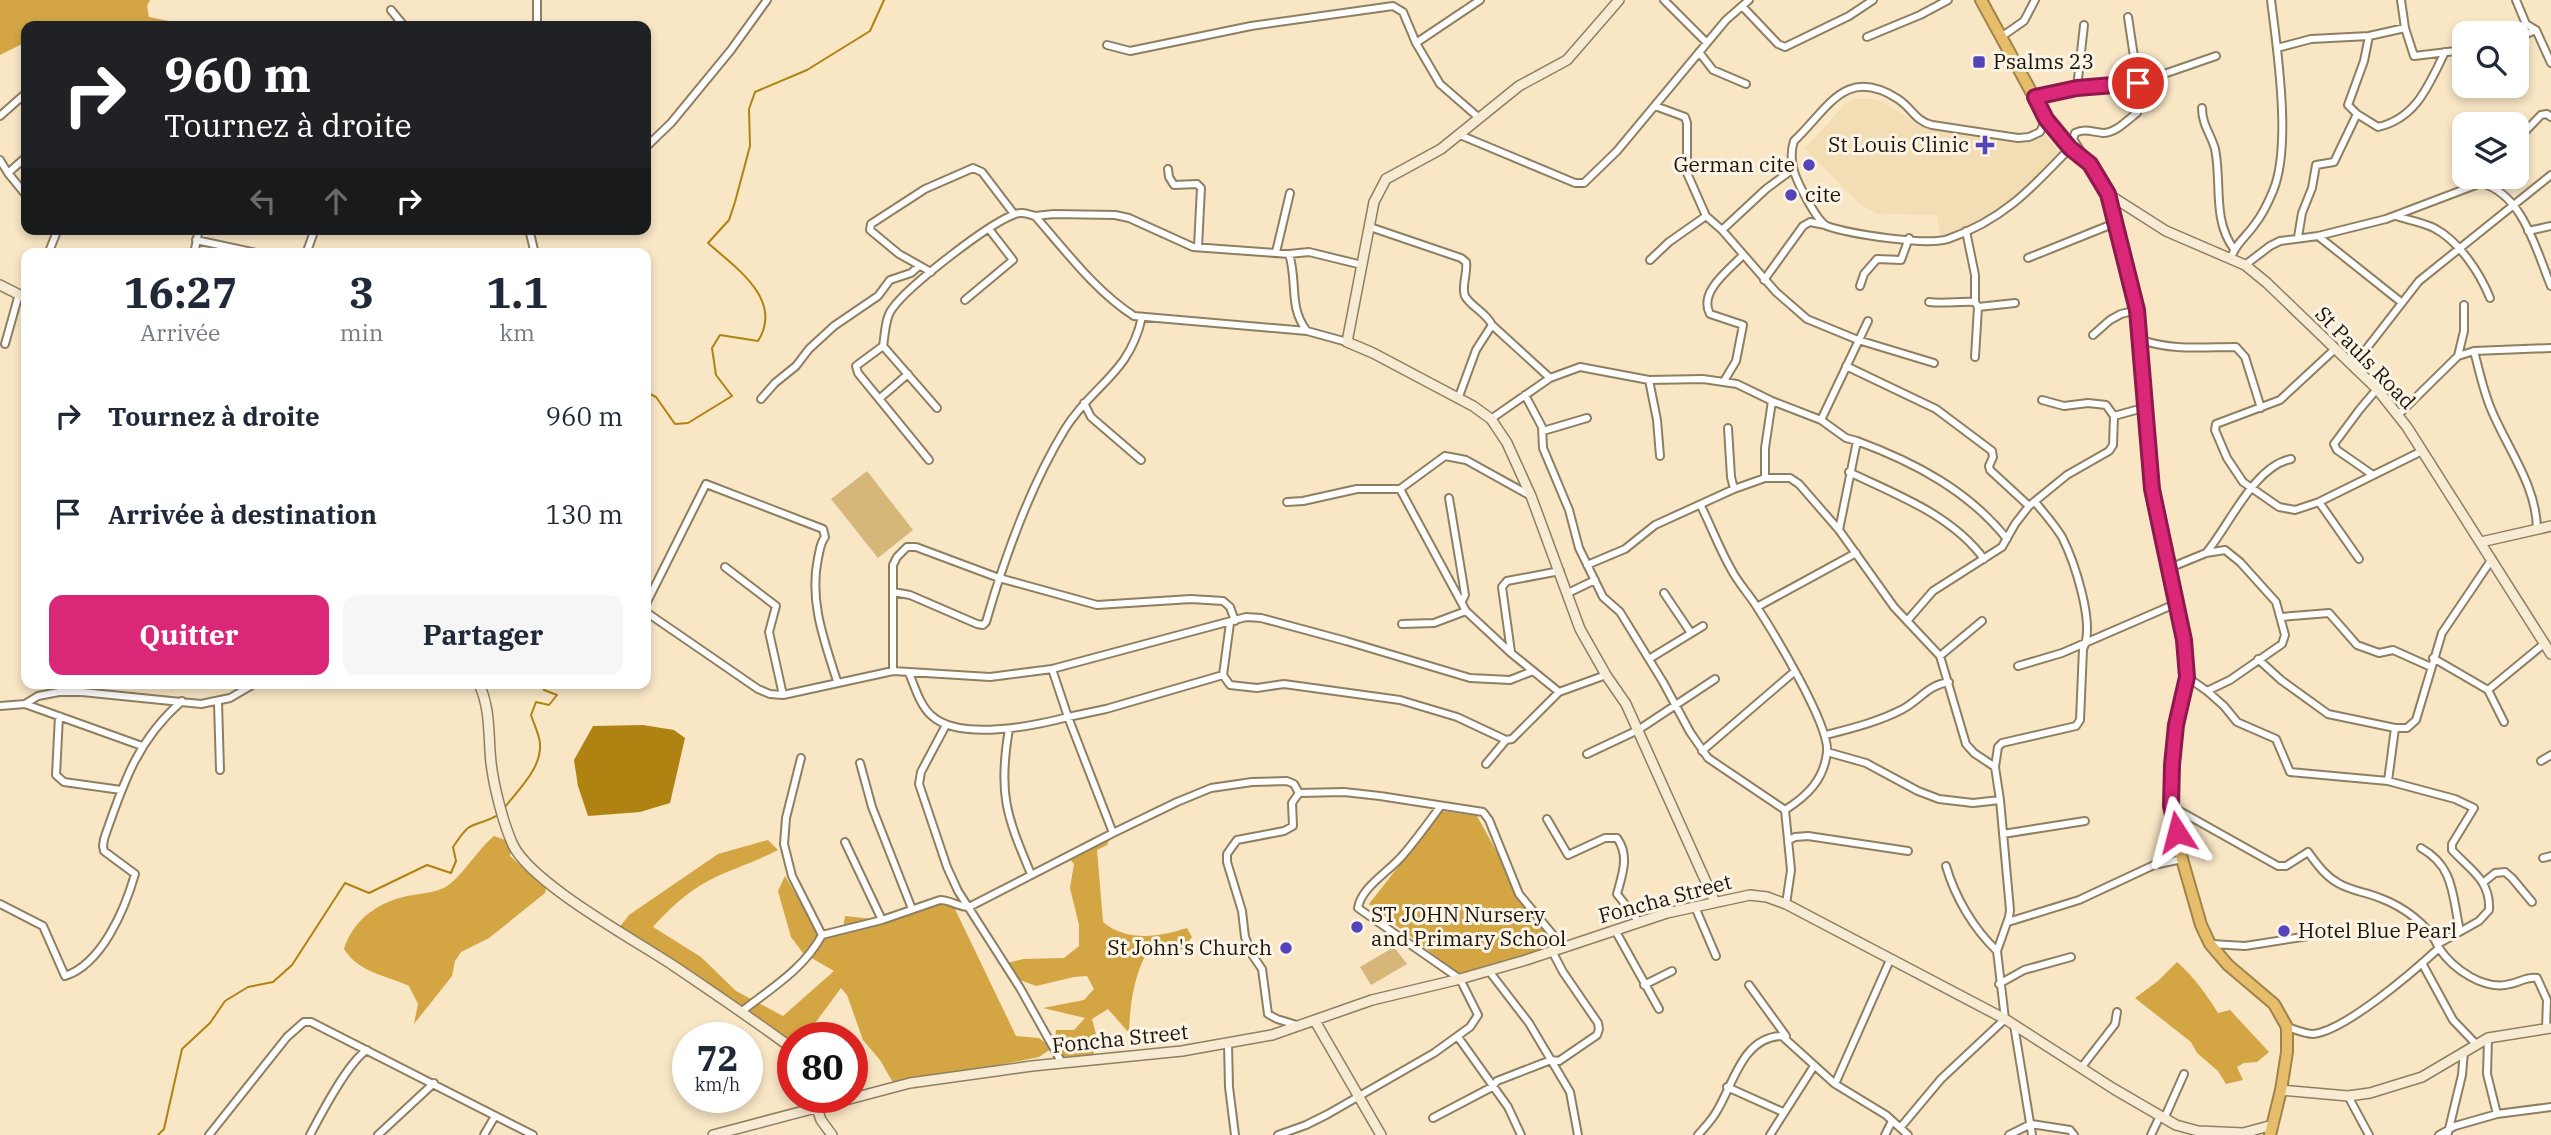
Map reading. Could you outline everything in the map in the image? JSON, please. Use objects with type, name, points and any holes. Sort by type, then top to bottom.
[{"type":"highway","points":[[1981,0],[2046,119],[2070,148],[2090,164],[2108,194],[2137,310],[2143,408],[2152,489],[2184,640],[2187,677],[2176,725],[2171,806],[2182,859],[2201,925],[2210,944],[2228,965],[2274,1004],[2287,1027],[2287,1052],[2272,1130]]},
{"type":"street","points":[[537,0],[537,21]]},
{"type":"street","points":[[651,142],[671,123],[731,50],[767,0]]},
{"type":"street","points":[[1416,44],[1480,0]]},
{"type":"street","points":[[1347,342],[1374,202],[1385,182],[1393,174],[1427,158],[1460,135],[1478,117],[1519,86],[1567,60],[1619,0]]},
{"type":"street","points":[[1664,0],[1707,43]]},
{"type":"street","points":[[1460,135],[1575,183],[1584,183],[1617,151],[1699,52],[1749,0]]},
{"type":"street","points":[[1742,6],[1778,44],[1785,47],[1849,16],[1873,0]]},
{"type":"street","points":[[1867,37],[1948,0]]},
{"type":"street","points":[[2001,37],[2024,21],[2035,0]]},
{"type":"street","points":[[2232,254],[2265,209],[2279,174],[2281,111],[2271,0]]},
{"type":"street","points":[[2401,0],[2405,28],[2414,56],[2452,51]]},
{"type":"street","points":[[2516,0],[2526,24],[2536,30],[2551,63]]},
{"type":"street","points":[[1107,45],[1130,51],[1251,26],[1393,6],[1403,12],[1416,44],[1440,84],[1478,117]]},
{"type":"street","points":[[391,9],[400,21]]},
{"type":"street","points":[[2128,17],[2138,83]]},
{"type":"street","points":[[2077,88],[2084,25]]},
{"type":"street","points":[[2277,48],[2311,39],[2369,36],[2405,28]]},
{"type":"street","points":[[2529,33],[2536,30]]},
{"type":"street","points":[[2369,36],[2364,61],[2348,106],[2378,127],[2402,117],[2420,102],[2445,52]]},
{"type":"street","points":[[1699,52],[1713,70],[1746,84]]},
{"type":"street","points":[[2035,97],[2077,88],[2138,83],[2216,57]]},
{"type":"street","points":[[1825,225],[1811,205],[1793,169],[1791,151],[1794,141],[1842,92],[1854,87],[1872,88],[1884,92],[1909,108],[1921,123],[2018,138],[2040,132],[2046,119]]},
{"type":"street","points":[[0,116],[21,97]]},
{"type":"street","points":[[1655,106],[1685,117],[1687,173],[1706,216],[1722,230],[1764,280],[1807,319],[1858,340],[1934,363]]},
{"type":"street","points":[[2202,108],[2203,124],[2216,153],[2217,188],[2225,235],[2232,254]]},
{"type":"street","points":[[2090,164],[2073,139],[2075,133],[2082,129],[2105,133],[2114,130],[2137,113]]},
{"type":"street","points":[[2298,237],[2316,165],[2334,162],[2357,114]]},
{"type":"street","points":[[2529,127],[2541,115],[2547,114],[2551,117]]},
{"type":"street","points":[[1764,280],[1803,226],[1810,222],[1860,235],[1937,242],[1966,231],[2010,208],[2070,148]]},
{"type":"street","points":[[0,160],[21,189]]},
{"type":"street","points":[[8,173],[21,161]]},
{"type":"street","points":[[931,272],[891,248],[869,227],[925,189],[967,169],[978,168],[1014,214]]},
{"type":"street","points":[[1168,169],[1174,185],[1196,184],[1201,188],[1198,247]]},
{"type":"street","points":[[1722,230],[1766,189],[1793,169]]},
{"type":"street","points":[[2353,366],[2419,281],[2551,175]]},
{"type":"street","points":[[2245,265],[2270,246],[2298,237],[2318,236],[2394,216],[2461,189]]},
{"type":"street","points":[[2498,189],[2514,205],[2551,286]]},
{"type":"street","points":[[1276,251],[1290,193]]},
{"type":"street","name":"St Pauls Road","points":[[2108,194],[2166,231],[2232,254],[2267,283],[2377,389],[2423,451],[2551,653]]},
{"type":"street","points":[[929,460],[856,366],[883,346],[891,311],[914,284],[1014,214],[1123,216],[1186,245],[1289,254],[1309,252],[1362,265]]},
{"type":"street","points":[[1035,216],[1121,308],[1134,316],[1307,331],[1347,342],[1373,353],[1491,419],[1507,443],[1531,496],[1569,593],[1580,629],[1626,704],[1715,902]]},
{"type":"street","points":[[1650,260],[1669,242],[1706,216]]},
{"type":"street","points":[[2394,216],[2432,227],[2458,248],[2483,283],[2490,298]]},
{"type":"street","points":[[2028,258],[2115,223]]},
{"type":"street","points":[[2528,231],[2551,226]]},
{"type":"street","points":[[1370,227],[1466,262],[1466,298],[1550,378]]},
{"type":"street","points":[[965,300],[1013,260],[989,229]]},
{"type":"street","points":[[1966,231],[1975,275],[1975,357]]},
{"type":"street","points":[[195,248],[197,235]]},
{"type":"street","points":[[2318,236],[2401,302]]},
{"type":"street","points":[[1860,286],[1864,274],[1877,259],[1901,260],[1909,239]]},
{"type":"street","points":[[196,240],[233,248]]},
{"type":"street","points":[[1289,254],[1295,272],[1294,305],[1299,321],[1307,331]]},
{"type":"street","points":[[1724,381],[1736,361],[1743,326],[1710,314],[1707,301],[1718,281],[1742,256]]},
{"type":"street","points":[[761,399],[834,326],[878,296],[890,280],[911,273],[919,266]]},
{"type":"street","points":[[0,285],[21,295]]},
{"type":"street","points":[[5,344],[21,301]]},
{"type":"street","points":[[1929,302],[2015,303]]},
{"type":"street","points":[[2458,356],[2464,331],[2464,306]]},
{"type":"street","points":[[2093,335],[2121,314],[2137,310]]},
{"type":"street","points":[[893,592],[910,595],[983,625],[986,622],[999,578],[1038,482],[1067,427],[1084,404],[1123,365],[1138,336],[1142,317]]},
{"type":"street","points":[[1821,421],[1868,321]]},
{"type":"street","points":[[1458,399],[1476,350],[1492,325]]},
{"type":"street","points":[[2139,339],[2158,346],[2178,348],[2236,347],[2245,357],[2261,408]]},
{"type":"street","points":[[883,346],[937,408]]},
{"type":"street","points":[[2398,415],[2458,356],[2474,351],[2551,348]]},
{"type":"street","points":[[2335,349],[2280,400],[2216,424],[2215,430],[2234,471],[2252,489],[2279,508],[2295,510],[2319,502],[2423,451]]},
{"type":"street","points":[[2474,351],[2491,409],[2529,491],[2538,530]]},
{"type":"street","points":[[1491,419],[1550,378],[1580,366],[1649,380],[1724,381],[1757,392],[1821,421],[1846,438],[1902,459],[1965,495],[2007,539]]},
{"type":"street","points":[[1846,366],[1929,405],[1992,451],[1990,470],[2032,504],[2055,527],[2070,554],[2086,618],[2087,641],[2083,649],[2080,720],[2076,726],[2002,743],[1998,747],[1995,767],[2010,910],[1997,951],[2004,1019],[1941,1079],[1900,1128]]},
{"type":"street","points":[[879,399],[908,374]]},
{"type":"street","points":[[1649,380],[1657,420],[1660,456]]},
{"type":"street","points":[[2373,475],[2337,450],[2334,444],[2377,389]]},
{"type":"street","points":[[1525,395],[1543,431],[1543,448],[1567,504],[1579,548],[1603,597],[1620,612],[1702,751],[1716,765],[1785,810],[1791,870],[1786,904]]},
{"type":"street","points":[[1907,621],[1933,591],[2002,547],[2015,524],[2032,504],[2067,475],[2109,451],[2113,445],[2114,416],[2105,405],[2088,403],[2064,406],[2042,400]]},
{"type":"street","points":[[1765,478],[1765,448],[1772,401]]},
{"type":"street","points":[[1084,404],[1091,417],[1141,460]]},
{"type":"street","points":[[2114,416],[2143,408]]},
{"type":"street","points":[[1543,431],[1587,418]]},
{"type":"street","points":[[1728,428],[1734,489]]},
{"type":"street","points":[[1839,530],[1857,441]]},
{"type":"street","points":[[1287,502],[1357,489],[1400,489],[1445,456],[1466,460],[1531,496]]},
{"type":"street","points":[[2206,553],[2252,489],[2280,461],[2291,459]]},
{"type":"street","points":[[1849,472],[1945,521],[1970,541],[1984,559]]},
{"type":"street","points":[[1587,565],[1625,549],[1655,526],[1734,489],[1765,478],[1790,478],[1799,484],[1839,530],[1885,596],[1940,656],[1950,682],[1966,744],[1995,767]]},
{"type":"street","points":[[651,594],[706,484],[823,529],[825,537],[821,541],[816,567],[816,610],[837,681]]},
{"type":"street","points":[[1400,489],[1466,611],[1511,653],[1559,692]]},
{"type":"street","points":[[1449,498],[1465,595],[1462,601]]},
{"type":"street","points":[[2319,502],[2359,559]]},
{"type":"street","points":[[1701,506],[1731,570],[1757,607],[1818,715],[1826,735],[1827,752],[1817,781],[1806,797],[1785,810]]},
{"type":"street","points":[[2481,542],[2551,526]]},
{"type":"street","points":[[893,671],[893,565],[907,547],[916,547],[999,578],[1097,604],[1214,599],[1227,603],[1232,622],[1223,675],[1230,685],[1257,688],[1284,684],[1401,701],[1457,717],[1506,740],[1512,739],[1559,692],[1606,675]]},
{"type":"street","points":[[2167,569],[2206,553],[2225,550],[2273,597],[2281,617],[2284,639],[2282,644],[2230,680],[2207,691]]},
{"type":"street","points":[[1757,607],[1856,553]]},
{"type":"street","points":[[2258,659],[2281,680],[2328,714],[2407,728],[2416,720],[2433,658],[2447,624],[2492,559]]},
{"type":"street","points":[[725,567],[776,606],[769,632],[783,695]]},
{"type":"street","points":[[1511,653],[1502,587],[1507,581],[1560,570]]},
{"type":"street","points":[[1569,593],[1595,579]]},
{"type":"street","points":[[1664,593],[1691,634]]},
{"type":"street","points":[[2018,666],[2062,653],[2175,604]]},
{"type":"street","points":[[1402,624],[1434,622],[1466,611]]},
{"type":"street","points":[[2281,617],[2329,613],[2357,645],[2379,653],[2393,650],[2431,667]]},
{"type":"street","points":[[651,615],[758,690],[783,695],[807,691],[837,681],[893,671],[990,677],[1052,669],[1246,617],[1261,618],[1470,678],[1510,680],[1533,671]]},
{"type":"street","points":[[1940,656],[1982,621]]},
{"type":"street","points":[[1649,659],[1703,626]]},
{"type":"street","points":[[2488,690],[2545,643]]},
{"type":"street","points":[[2433,658],[2488,690],[2504,722]]},
{"type":"street","points":[[1052,669],[1113,833]]},
{"type":"street","points":[[1702,751],[1794,672]]},
{"type":"street","points":[[909,673],[929,715],[946,725],[984,731],[1009,729],[1106,709],[1223,675]]},
{"type":"street","points":[[2187,677],[2224,706],[2237,722],[2276,739],[2290,772],[2388,781],[2455,799],[2474,808],[2452,844],[2452,850],[2484,882],[2489,896],[2489,910],[2479,921],[2438,946],[2392,988],[2332,1028],[2311,1034],[2287,1027]]},
{"type":"street","points":[[1587,754],[1637,730],[1716,678]]},
{"type":"street","points":[[1826,735],[1870,724],[1906,707],[1933,686],[1950,682]]},
{"type":"street","points":[[25,704],[38,696],[82,692],[201,704],[230,698],[245,689]]},
{"type":"street","points":[[481,689],[487,706],[492,772],[505,821],[517,852],[535,872],[585,908],[777,1038]]},
{"type":"street","points":[[0,904],[43,926],[65,976],[88,962],[104,945],[135,874],[133,870],[109,856],[103,846],[121,790],[142,746],[157,724],[182,701]]},
{"type":"street","points":[[218,702],[220,770]]},
{"type":"street","points":[[0,706],[25,704],[142,746]]},
{"type":"street","points":[[59,716],[56,775],[59,779],[121,790]]},
{"type":"street","points":[[946,725],[921,772],[919,784],[947,867],[958,891],[1020,988],[1062,1063]]},
{"type":"street","points":[[2388,781],[2395,728]]},
{"type":"street","points":[[1009,729],[1004,759],[1006,808],[1031,874]]},
{"type":"street","points":[[1486,764],[1506,740]]},
{"type":"street","points":[[1827,752],[1866,763],[1939,799],[1973,803],[2000,800]]},
{"type":"street","points":[[2541,761],[2551,755]]},
{"type":"street","points":[[802,758],[790,801],[784,844],[792,876],[822,936]]},
{"type":"street","points":[[860,763],[872,807],[912,909]]},
{"type":"street","points":[[741,1012],[802,963],[822,936],[882,920],[940,900],[949,900],[961,907],[969,907],[1031,874],[1069,858],[1113,833],[1211,788],[1252,782],[1286,781],[1294,784],[1299,793]]},
{"type":"street","points":[[1299,793],[1368,794],[1483,813],[1489,820],[1519,894],[1563,947]]},
{"type":"street","points":[[1299,793],[1292,803],[1293,826],[1284,831],[1237,840],[1227,854],[1227,862],[1242,911],[1245,937],[1262,969],[1268,1014],[1301,1026]]},
{"type":"street","points":[[2171,806],[2278,866],[2286,866],[2308,852],[2318,867],[2336,883],[2394,905],[2425,928],[2455,968],[2474,979],[2508,985],[2531,977],[2537,978],[2547,1000],[2549,1029],[2488,1038],[2475,1043],[2422,1077],[2370,1093],[2348,1096],[2281,1090]]},
{"type":"street","points":[[1278,1135],[1306,1125],[1458,1037],[1478,1015],[1460,979],[1358,908],[1367,889],[1404,855],[1440,807]]},
{"type":"street","points":[[1547,819],[1568,855],[1605,838],[1620,841],[1625,865],[1617,894],[1639,922]]},
{"type":"street","points":[[2003,834],[2085,821]]},
{"type":"street","points":[[1789,840],[1795,836],[1808,836],[1908,851]]},
{"type":"street","points":[[845,842],[882,920]]},
{"type":"street","points":[[2421,848],[2435,856],[2446,869],[2460,931]]},
{"type":"street","points":[[2543,859],[2551,856]]},
{"type":"street","points":[[2008,922],[2080,900],[2154,865],[2182,859]]},
{"type":"street","points":[[1946,866],[1970,917],[1997,951]]},
{"type":"street","points":[[2484,882],[2495,873],[2505,872],[2532,902]]},
{"type":"street","name":"Foncha Street","points":[[868,1091],[910,1083],[1062,1063],[1228,1044],[1272,1035],[1371,1000],[1489,971],[1667,913],[1750,895],[1767,897],[1786,904],[2004,1019],[2162,1118],[2186,1129],[2243,1133],[2272,1130]]},
{"type":"street","points":[[1695,907],[1716,956]]},
{"type":"street","points":[[1615,930],[1659,1009]]},
{"type":"street","points":[[2210,944],[2245,946],[2315,935]]},
{"type":"street","points":[[1433,1118],[1504,1078],[1551,1060],[1559,1061],[1591,1041],[1599,1030],[1598,1023],[1552,951]]},
{"type":"street","points":[[1999,984],[2024,970],[2071,957]]},
{"type":"street","points":[[1835,1084],[1890,960]]},
{"type":"street","points":[[2422,963],[2453,1020],[2475,1043]]},
{"type":"street","points":[[1489,971],[1522,1013],[1570,1093],[1578,1135]]},
{"type":"street","points":[[1644,985],[1672,971]]},
{"type":"street","points":[[1749,985],[1787,1038],[1814,1066],[1908,1135]]},
{"type":"street","points":[[2081,1068],[2115,1024],[2117,1012]]},
{"type":"street","points":[[1315,1021],[1381,1135]]},
{"type":"street","points":[[209,1135],[287,1037],[304,1022],[311,1022],[533,1135]]},
{"type":"street","points":[[2014,1025],[2032,1135]]},
{"type":"street","points":[[1458,1037],[1508,1107],[1521,1135]]},
{"type":"street","points":[[1698,1135],[1718,1111],[1727,1087],[1750,1050],[1768,1038],[1787,1038]]},
{"type":"street","points":[[2488,1038],[2487,1074],[2497,1114]]},
{"type":"street","points":[[1228,1044],[1229,1087],[1235,1135]]},
{"type":"street","points":[[310,1135],[356,1059],[367,1050]]},
{"type":"street","points":[[2448,1133],[2462,1075],[2464,1051]]},
{"type":"street","points":[[1770,1135],[1814,1066]]},
{"type":"street","points":[[2151,1135],[2184,1074]]},
{"type":"street","points":[[378,1135],[434,1083]]},
{"type":"street","points":[[1727,1087],[1783,1112]]},
{"type":"street","points":[[2348,1096],[2369,1135]]},
{"type":"street","points":[[2439,1135],[2448,1133],[2455,1126],[2497,1114],[2551,1107]]},
{"type":"street","name":"Foncha Street","points":[[713,1135],[780,1113]]},
{"type":"street","points":[[820,1113],[830,1134]]},
{"type":"street","points":[[484,1135],[495,1116]]},
{"type":"street","points":[[1885,1135],[1892,1121]]},
{"type":"street","points":[[2009,1135],[2031,1124],[2070,1130],[2074,1135]]},
{"type":"shaded area","points":[[0,0],[150,0],[147,6],[149,17],[169,21],[21,21],[21,44],[0,55]]},
{"type":"shaded area","points":[[1854,99],[1884,102],[1922,127],[2012,139],[2043,132],[2064,159],[1996,217],[1941,240],[1937,215],[1878,214],[1860,204],[1805,149],[1845,104]]},
{"type":"shaded area","points":[[867,471],[913,530],[878,558],[831,499]]},
{"type":"shaded area","points":[[643,725],[674,730],[685,738],[670,803],[640,812],[588,816],[578,786],[574,760],[593,726]]},
{"type":"shaded area","points":[[1442,811],[1477,816],[1525,903],[1561,946],[1461,976],[1369,904]]},
{"type":"shaded area","points":[[494,836],[505,840],[511,849],[510,856],[546,888],[545,893],[489,938],[461,952],[455,961],[452,976],[414,1024],[418,1004],[409,986],[365,968],[344,949],[355,928],[371,912],[402,897],[446,887]]},
{"type":"shaded area","points":[[1111,836],[1107,845],[1097,850],[1103,922],[1122,933],[1144,936],[1187,928],[1192,937],[1183,949],[1145,956],[1133,993],[1129,1033],[1108,1009],[1092,1019],[1097,1038],[1092,1061],[1062,1063],[1054,1052],[1056,1030],[1074,1030],[1085,1018],[1043,1008],[1084,1000],[1094,989],[1087,976],[1036,986],[1015,978],[1007,963],[1023,959],[1064,958],[1079,946],[1079,925],[1070,888],[1074,864],[1069,858]]},
{"type":"shaded area","points":[[768,840],[778,850],[700,885],[653,927],[701,957],[736,991],[783,1016],[834,971],[803,953],[791,937],[778,891],[785,876],[819,933],[843,930],[845,916],[882,920],[946,902],[954,907],[1016,1036],[1039,1038],[1052,1048],[1039,1057],[895,1086],[868,1046],[868,1022],[857,1022],[847,995],[841,988],[816,1022],[777,1022],[777,1038],[763,1028],[763,1022],[754,1022],[618,929],[629,915],[718,854]]},
{"type":"shaded area","points":[[1394,947],[1407,964],[1371,985],[1360,967]]},
{"type":"shaded area","points":[[2177,962],[2189,973],[2218,1013],[2230,1010],[2269,1052],[2257,1062],[2244,1063],[2237,1067],[2243,1080],[2226,1084],[2218,1071],[2197,1053],[2191,1042],[2135,998]]},
{"type":"waterway","points":[[651,394],[656,397],[675,424],[688,423],[732,396],[716,375],[712,348],[720,335],[758,341],[764,326],[765,312],[753,286],[708,243],[729,220],[735,202],[750,146],[749,109],[755,92],[807,70],[870,31],[884,0]]},
{"type":"waterway","points":[[505,807],[528,778],[540,752],[538,733],[531,715],[536,702],[549,705],[557,695],[544,689]]},
{"type":"waterway","points":[[158,1135],[164,1129],[182,1049],[210,1023],[225,1001],[248,987],[273,982],[292,965],[345,883],[369,893],[427,865],[451,873],[456,861],[453,847],[462,834],[471,826],[499,814]]},
{"type":"place","name":"Psalms 23","points":[[1979,62]]},
{"type":"place","name":"St Louis Clinic","points":[[1985,145]]},
{"type":"place","name":"German cite","points":[[1809,165]]},
{"type":"place","name":"cite","points":[[1791,195]]},
{"type":"place","name":"ST JOHN Nursery and Primary School","points":[[1357,927]]},
{"type":"place","name":"Hotel Blue Pearl","points":[[2284,931]]},
{"type":"place","name":"St John's Church","points":[[1286,948]]},
{"type":"route","points":[[2138,83],[2077,88],[2035,97],[2046,119],[2070,148],[2090,164],[2108,194],[2137,310],[2143,408],[2152,489],[2184,640],[2187,677],[2176,725],[2172,765],[2171,806],[2177,832]]}]
